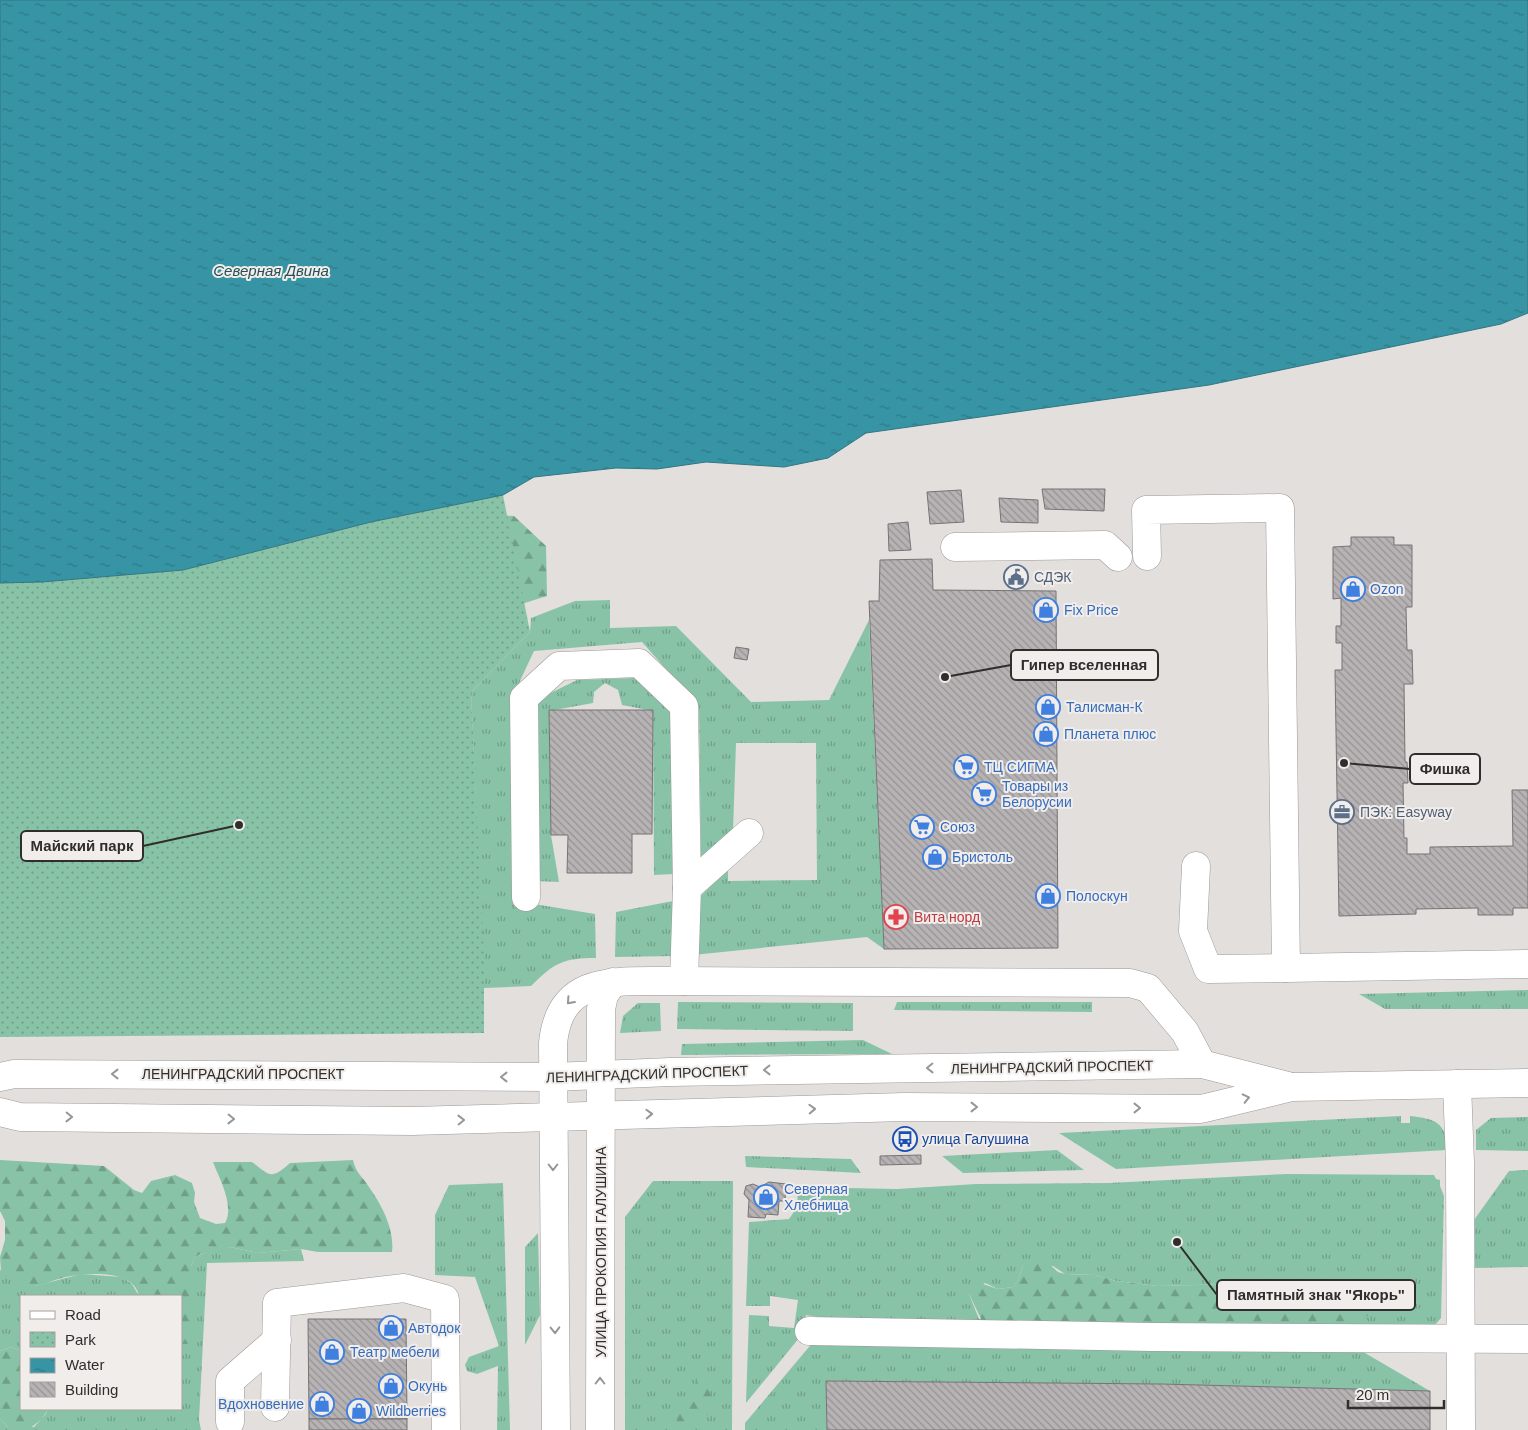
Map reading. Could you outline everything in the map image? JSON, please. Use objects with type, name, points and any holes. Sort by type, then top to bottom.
[{"type":"main road","points":[[1147,556],[1146,510],[1280,508],[1286,968]]},
{"type":"main road","points":[[955,547],[1105,545],[1118,557]]},
{"type":"main road","points":[[526,897],[524,698],[559,666],[639,663],[684,706],[687,888],[684,982]]},
{"type":"main road","points":[[687,888],[749,833]]},
{"type":"main road","points":[[1196,866],[1193,931],[1208,969],[1528,964]]},
{"type":"main road","points":[[556,1430],[553,1118],[555,1027],[560,1013],[581,990],[613,982],[1130,984],[1148,988],[1185,1032],[1202,1064]]},
{"type":"main road","name":"УЛИЦА ПРОКОПИЯ ГАЛУШИНА","points":[[600,1430],[601,1009],[604,995],[613,982]]},
{"type":"main road","name":"ЛЕНИНГРАДСКИЙ ПРОСПЕКТ","points":[[0,1077],[14,1074],[553,1076],[670,1072],[1202,1064],[1292,1087]]},
{"type":"main road","name":"ЛЕНИНГРАДСКИЙ ПРОСПЕКТ","points":[[0,1112],[30,1117],[412,1121],[904,1107],[1201,1109],[1292,1087],[1528,1082]]},
{"type":"main road","points":[[1457,1084],[1460,1163],[1461,1430]]},
{"type":"main road","points":[[275,1407],[277,1302],[404,1288],[445,1299],[446,1430]]},
{"type":"main road","points":[[809,1331],[1460,1340],[1528,1339]]},
{"type":"main road","points":[[230,1422],[230,1381],[277,1340]]},
{"type":"green space","points":[[503,495],[530,632],[471,692],[484,959],[484,1033],[0,1037],[0,583],[42,582],[183,570],[371,522]]},
{"type":"green space","points":[[481,514],[514,516],[546,546],[547,596],[483,616]]},
{"type":"green space","points":[[610,600],[610,628],[676,626],[751,702],[829,700],[869,620],[884,949],[867,937],[693,955],[694,903],[728,868],[728,881],[817,880],[816,743],[736,743],[733,831],[701,865],[699,706],[642,642],[534,651],[511,700],[534,904],[595,914],[596,958],[575,959],[560,963],[546,972],[531,986],[484,988],[471,692],[530,632],[531,618],[575,601]]},
{"type":"green space","points":[[634,678],[675,715],[673,874],[654,875],[653,711],[622,705],[618,690],[605,683],[594,692],[593,703],[549,711],[551,835],[559,882],[535,881],[534,701],[577,680]]},
{"type":"green space","points":[[673,901],[675,956],[615,957],[616,912]]},
{"type":"green space","points":[[1528,990],[1528,1009],[1385,1009],[1359,994]]},
{"type":"green space","points":[[678,1002],[853,1003],[853,1031],[677,1029]]},
{"type":"green space","points":[[897,1002],[1092,1002],[1092,1012],[894,1010]]},
{"type":"green space","points":[[638,1003],[660,1003],[661,1031],[620,1033],[623,1016]]},
{"type":"green space","points":[[863,1040],[892,1054],[681,1055],[682,1044]]},
{"type":"green space","points":[[1401,1116],[1401,1123],[1410,1123],[1410,1116],[1427,1119],[1438,1124],[1444,1133],[1447,1150],[1116,1169],[1059,1133]]},
{"type":"green space","points":[[1528,1117],[1528,1151],[1476,1150],[1476,1130],[1491,1118]]},
{"type":"green space","points":[[1057,1150],[1084,1170],[963,1173],[942,1156]]},
{"type":"green space","points":[[745,1156],[851,1159],[861,1173],[746,1167]]},
{"type":"green space","points":[[0,1160],[104,1166],[134,1190],[142,1193],[151,1181],[175,1175],[192,1183],[195,1193],[194,1202],[200,1218],[216,1224],[225,1223],[228,1209],[225,1192],[213,1162],[252,1162],[267,1173],[274,1174],[290,1163],[353,1160],[357,1171],[385,1214],[391,1233],[392,1252],[318,1252],[301,1249],[258,1253],[230,1247],[201,1254],[195,1257],[191,1266],[192,1344],[182,1344],[182,1295],[138,1295],[129,1281],[121,1277],[100,1274],[71,1276],[29,1287],[11,1281],[1,1271],[0,1257],[5,1240],[5,1221],[0,1211]]},
{"type":"green space","points":[[1528,1170],[1528,1267],[1473,1268],[1474,1220],[1509,1171]]},
{"type":"green space","points":[[1287,1174],[1434,1175],[1436,1179],[1440,1180],[1444,1196],[1441,1318],[1430,1331],[871,1326],[806,1315],[804,1332],[746,1403],[749,1315],[769,1316],[769,1326],[794,1328],[798,1300],[770,1296],[770,1306],[746,1306],[749,1222],[789,1219],[798,1206],[797,1187],[897,1189],[976,1184],[1109,1183]],"holes":[[[1023,1265],[1053,1266],[1065,1274],[1095,1275],[1116,1281],[1158,1286],[1354,1281],[979,1319],[969,1294],[985,1283],[998,1289],[1013,1287],[1018,1280]]]},
{"type":"green space","points":[[653,1181],[733,1181],[732,1430],[625,1430],[625,1217]]},
{"type":"green space","points":[[503,1183],[510,1430],[497,1430],[498,1366],[477,1374],[467,1371],[465,1365],[469,1357],[499,1346],[475,1277],[435,1275],[435,1215],[449,1185]]},
{"type":"green space","points":[[538,1233],[540,1315],[525,1345],[525,1247]]},
{"type":"green space","points":[[230,1247],[258,1253],[301,1249],[304,1261],[207,1263],[199,1420],[201,1430],[0,1430],[0,1419],[8,1427],[34,1427],[48,1410],[182,1410],[182,1344],[191,1344],[191,1266],[195,1257],[211,1250]]},
{"type":"green space","points":[[1038,1260],[1047,1262],[1058,1272],[1065,1274],[1095,1275],[1116,1281],[1158,1286],[1354,1281],[1368,1297],[1369,1314],[1356,1326],[984,1325],[969,1294],[970,1285],[977,1282],[998,1289],[1013,1287],[1018,1280],[1023,1265]]},
{"type":"green space","points":[[0,1269],[35,1286],[81,1274],[122,1277],[132,1284],[138,1295],[20,1295],[20,1351],[11,1347],[0,1351]]},
{"type":"green space","points":[[814,1341],[1353,1346],[1430,1391],[1161,1384],[826,1381],[827,1430],[745,1430],[745,1423]]},
{"type":"green space","points":[[11,1347],[20,1351],[20,1410],[47,1410],[42,1419],[29,1429],[8,1427],[0,1419],[0,1351]]},
{"type":"green space","points":[[701,1376],[711,1395],[714,1413],[697,1418],[690,1430],[682,1430],[676,1419],[686,1398]]},
{"type":"water","name":"Северная Двина","points":[[0,0],[1528,0],[1528,313],[1501,324],[1209,385],[866,433],[828,458],[784,467],[706,462],[657,469],[616,468],[534,477],[503,495],[371,522],[183,570],[42,582],[0,583]]},
{"type":"building","points":[[1042,489],[1105,489],[1104,511],[1045,509]]},
{"type":"building","points":[[961,490],[964,522],[930,524],[927,492]]},
{"type":"building","points":[[999,498],[1038,500],[1038,523],[1001,522]]},
{"type":"building","points":[[908,522],[911,550],[889,551],[888,524]]},
{"type":"building","points":[[1351,537],[1394,537],[1394,545],[1412,545],[1412,607],[1406,607],[1407,650],[1412,650],[1413,684],[1404,684],[1405,762],[1407,762],[1408,783],[1403,783],[1404,838],[1407,838],[1407,854],[1430,854],[1430,847],[1513,846],[1512,790],[1528,790],[1528,908],[1513,908],[1513,915],[1478,915],[1478,908],[1416,909],[1416,914],[1339,916],[1335,670],[1342,670],[1342,643],[1336,643],[1336,626],[1341,626],[1341,598],[1333,599],[1333,547],[1351,546]]},
{"type":"building","name":"ТЦ СИГМА","points":[[932,559],[933,590],[1056,591],[1058,948],[884,949],[869,601],[879,601],[880,560]]},
{"type":"building","points":[[736,647],[749,649],[747,660],[734,658]]},
{"type":"building","points":[[549,710],[653,710],[652,834],[632,834],[632,873],[567,873],[568,835],[551,835]]},
{"type":"building","points":[[921,1155],[921,1164],[880,1165],[880,1156]]},
{"type":"building","name":"Северная Хлебница","points":[[769,1182],[786,1184],[785,1201],[779,1201],[778,1215],[766,1214],[765,1218],[748,1217],[749,1200],[744,1194],[746,1186],[753,1184],[760,1187]]},
{"type":"building","points":[[308,1319],[406,1319],[407,1419],[309,1419]]},
{"type":"building","points":[[826,1381],[1161,1384],[1430,1391],[1430,1430],[827,1430]]},
{"type":"building","points":[[309,1419],[407,1419],[407,1430],[309,1430]]},
{"type":"place","name":"СДЭК","points":[[1016,577]]},
{"type":"place","name":"Ozon","points":[[1353,589]]},
{"type":"place","name":"Fix Price","points":[[1046,610]]},
{"type":"place","name":"Гипер вселенная","points":[[945,677]]},
{"type":"place","name":"Талисман-К","points":[[1048,707]]},
{"type":"place","name":"Планета плюс","points":[[1046,734]]},
{"type":"place","name":"Фишка","points":[[1344,763]]},
{"type":"place","name":"ТЦ СИГМА","points":[[966,767]]},
{"type":"place","name":"Товары из Белорусии","points":[[984,794]]},
{"type":"place","name":"ПЭК: Easyway","points":[[1342,812]]},
{"type":"place","name":"Майский парк","points":[[239,825]]},
{"type":"place","name":"Союз","points":[[922,827]]},
{"type":"place","name":"Бристоль","points":[[935,857]]},
{"type":"place","name":"Полоскун","points":[[1048,896]]},
{"type":"place","name":"Вита норд","points":[[896,917]]},
{"type":"place","name":"улица Галушина","points":[[905,1139]]},
{"type":"place","name":"Северная Хлебница","points":[[766,1197]]},
{"type":"place","name":"Памятный знак \"Якорь\"","points":[[1177,1242]]},
{"type":"place","name":"Автодок","points":[[391,1328]]},
{"type":"place","name":"Театр мебели","points":[[332,1352]]},
{"type":"place","name":"Окунь","points":[[391,1386]]},
{"type":"place","name":"Вдохновение","points":[[322,1404]]},
{"type":"place","name":"Wildberries","points":[[359,1411]]}]
